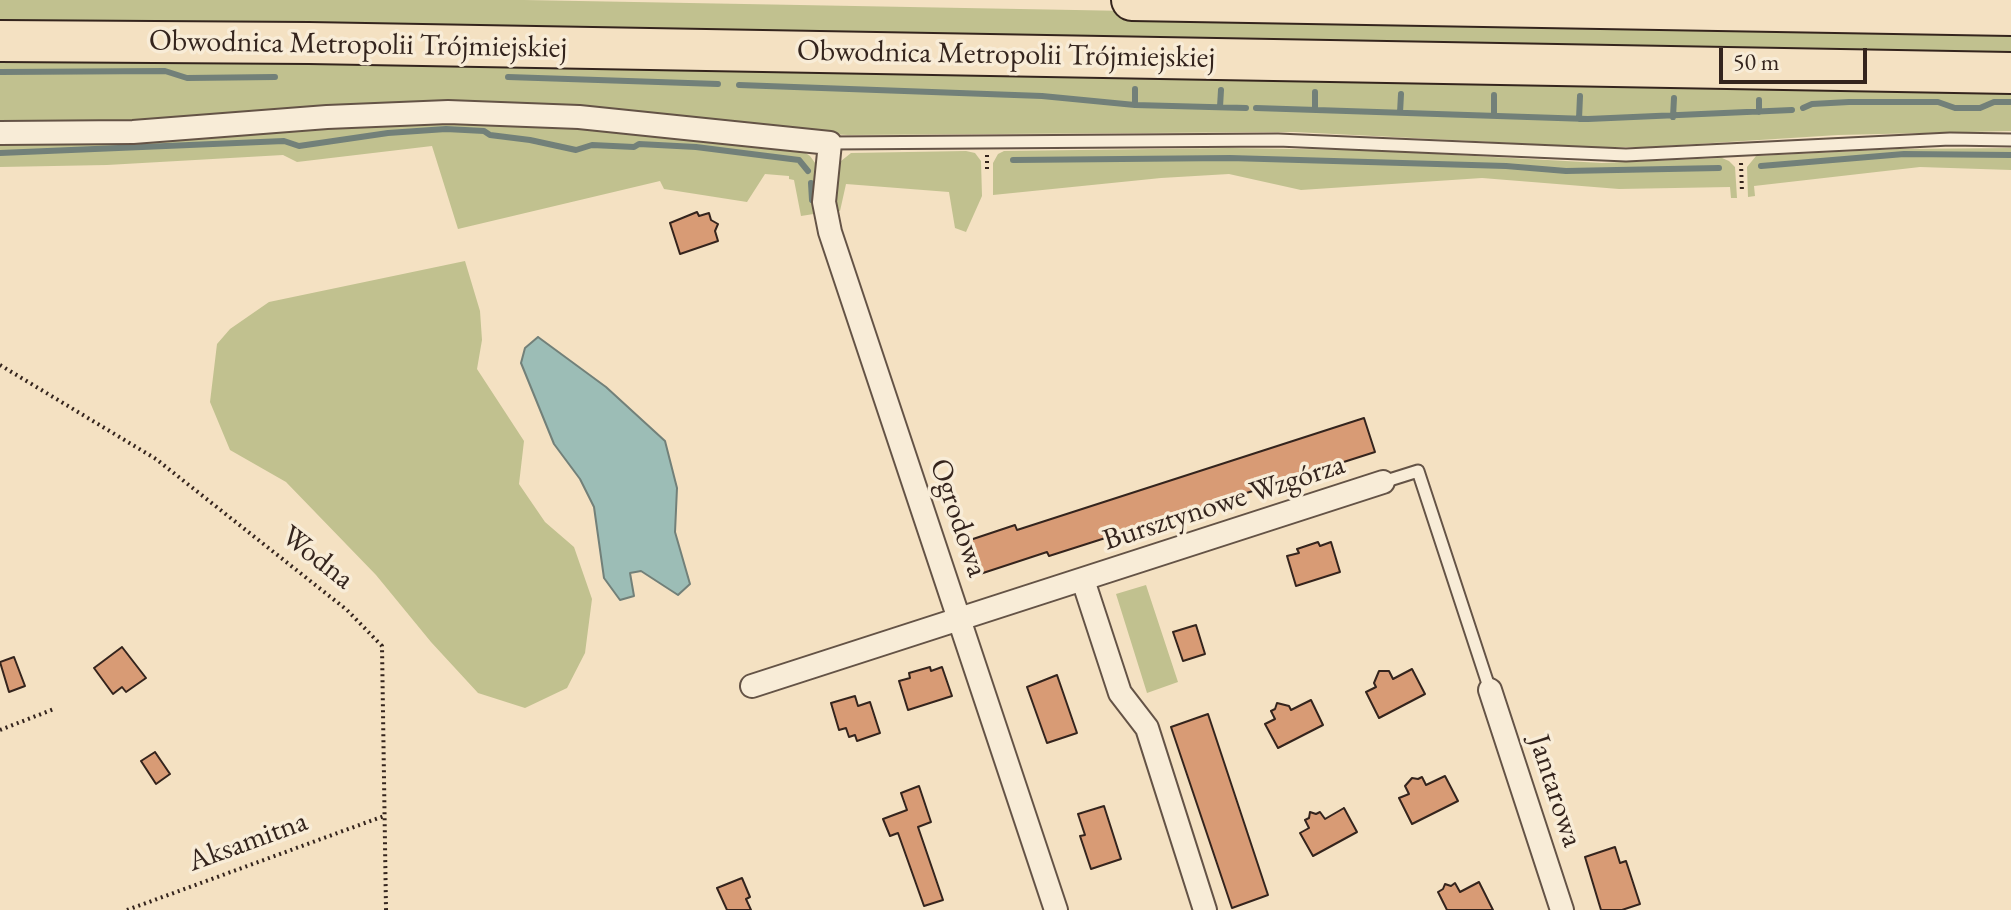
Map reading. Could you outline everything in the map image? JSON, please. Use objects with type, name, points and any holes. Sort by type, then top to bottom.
[{"type":"highway","name":"Obwodnica Metropolii Trójmiejskiej","points":[[1132,0],[2011,15]]},
{"type":"highway","name":"Obwodnica Metropolii Trójmiejskiej","points":[[0,41],[309,43],[2011,73]]},
{"type":"street","points":[[0,133],[133,132],[327,117],[448,112],[579,117],[830,143]]},
{"type":"street","name":"Ogrodowa","points":[[830,143],[824,202],[830,232],[1056,910]]},
{"type":"street","name":"Bursztynowe Wzgórza","points":[[752,686],[1383,482]]},
{"type":"street","name":"Bursztynowe Wzgórza","points":[[1083,580],[1120,693],[1147,728],[1205,910]]},
{"type":"street","name":"Jantarowa","points":[[1490,690],[1562,910]]},
{"type":"lane","points":[[830,143],[1278,140],[1626,155],[1950,139],[2011,140]]},
{"type":"lane","points":[[1383,482],[1418,471],[1490,690]]},
{"type":"path","points":[[1740,149],[1742,192]]},
{"type":"path","name":"Wodna","points":[[0,365],[156,459],[347,610],[382,646],[386,910]]},
{"type":"path","points":[[0,730],[54,709]]},
{"type":"path","name":"Aksamitna","points":[[127,910],[384,816]]},
{"type":"green space","points":[[0,0],[524,0],[2011,27],[2011,60],[0,28]]},
{"type":"green space","points":[[0,57],[2011,90],[2011,131],[1838,135],[1649,147],[1592,147],[1294,132],[848,135],[790,132],[643,114],[0,125]]},
{"type":"green space","points":[[376,122],[524,122],[801,150],[818,167],[820,213],[801,216],[794,180],[789,176],[765,174],[747,202],[664,189],[660,181],[458,229],[432,146],[297,162],[283,155],[107,165],[0,167],[0,141]]},
{"type":"green space","points":[[2011,148],[2011,170],[1920,167],[1754,186],[1755,196],[1748,197],[1747,167],[1756,156],[1897,149]]},
{"type":"green space","points":[[1365,150],[1602,163],[1722,158],[1735,167],[1737,198],[1731,198],[1730,187],[1619,189],[1482,178],[1301,190],[1229,174],[993,195],[993,163],[1004,151]]},
{"type":"green space","points":[[851,153],[975,153],[981,161],[982,196],[966,232],[955,228],[949,192],[846,184],[840,211],[830,212],[836,165]]},
{"type":"green space","points":[[465,261],[480,311],[482,340],[477,369],[524,441],[519,484],[545,522],[574,547],[592,599],[585,653],[567,688],[525,708],[478,693],[376,575],[286,482],[230,450],[210,402],[217,344],[230,329],[269,302]]},
{"type":"green space","points":[[1146,585],[1178,682],[1147,693],[1116,594]]},
{"type":"water","points":[[538,337],[606,387],[665,441],[677,488],[675,532],[690,584],[678,595],[641,571],[630,573],[634,596],[620,600],[604,578],[594,507],[580,479],[554,444],[521,363],[525,348]]},
{"type":"building","points":[[697,212],[699,216],[709,213],[711,220],[718,224],[715,231],[718,241],[680,254],[670,223]]},
{"type":"building","points":[[1364,418],[1375,452],[1049,556],[1047,552],[980,574],[970,540],[1015,525],[1017,530]]},
{"type":"building","points":[[1318,542],[1320,546],[1331,542],[1340,572],[1296,586],[1287,556]]},
{"type":"building","points":[[1196,625],[1205,654],[1183,661],[1173,632]]},
{"type":"building","points":[[122,647],[146,678],[126,692],[122,687],[113,694],[94,668]]},
{"type":"building","points":[[14,657],[25,686],[9,692],[0,662]]},
{"type":"building","points":[[930,667],[931,671],[942,667],[952,696],[908,710],[899,681],[910,678],[909,673]]},
{"type":"building","points":[[1412,669],[1425,694],[1379,718],[1366,692],[1376,687],[1374,683],[1379,671],[1389,671],[1393,679]]},
{"type":"building","points":[[1057,675],[1077,733],[1047,743],[1027,687]]},
{"type":"building","points":[[855,696],[858,706],[870,702],[880,733],[857,741],[855,735],[849,737],[846,728],[839,730],[831,703]]},
{"type":"building","points":[[1311,700],[1323,725],[1278,748],[1265,724],[1275,719],[1271,711],[1277,703],[1289,706],[1291,710]]},
{"type":"building","points":[[1208,714],[1268,895],[1232,908],[1171,727]]},
{"type":"building","points":[[155,752],[170,774],[156,784],[141,761]]},
{"type":"building","points":[[1445,776],[1458,801],[1412,824],[1399,798],[1409,794],[1405,786],[1412,778],[1422,777],[1426,785]]},
{"type":"building","points":[[919,786],[931,822],[918,827],[943,900],[924,906],[898,833],[890,836],[883,819],[907,810],[901,793]]},
{"type":"building","points":[[1104,806],[1121,859],[1091,869],[1080,836],[1085,835],[1078,814]]},
{"type":"building","points":[[1344,808],[1357,832],[1313,856],[1300,833],[1309,828],[1305,820],[1310,812],[1320,812],[1325,819]]},
{"type":"building","points":[[1615,847],[1620,863],[1626,861],[1640,904],[1622,910],[1601,910],[1585,857]]},
{"type":"building","points":[[742,878],[750,897],[746,899],[751,910],[727,910],[717,888]]},
{"type":"building","points":[[1479,882],[1493,910],[1447,910],[1438,892],[1445,884],[1451,886],[1455,883],[1460,892]]},
{"type":"waterway","points":[[0,72],[165,71],[187,78],[275,77]]},
{"type":"waterway","points":[[508,77],[718,84]]},
{"type":"waterway","points":[[739,85],[1042,96],[1135,105],[1246,108]]},
{"type":"waterway","points":[[1135,89],[1135,105]]},
{"type":"waterway","points":[[1220,107],[1221,90]]},
{"type":"waterway","points":[[1315,92],[1315,110]]},
{"type":"waterway","points":[[1400,113],[1401,94]]},
{"type":"waterway","points":[[1494,95],[1494,116]]},
{"type":"waterway","points":[[1579,119],[1580,96]]},
{"type":"waterway","points":[[1673,117],[1674,98]]},
{"type":"waterway","points":[[1759,100],[1759,112]]},
{"type":"waterway","points":[[1803,108],[1812,104],[1849,102],[1938,102],[1955,108],[1980,108],[1994,102],[2011,102]]},
{"type":"waterway","points":[[1256,108],[1588,119],[1792,110]]},
{"type":"waterway","points":[[0,153],[284,141],[299,146],[388,133],[446,129],[484,131],[490,135],[576,150],[592,145],[696,147],[799,160],[808,171]]},
{"type":"waterway","points":[[1761,166],[1904,154],[2011,155]]},
{"type":"waterway","points":[[1013,160],[1230,158],[1506,166],[1566,171],[1719,168]]},
{"type":"waterway","points":[[811,183],[812,200]]}]
